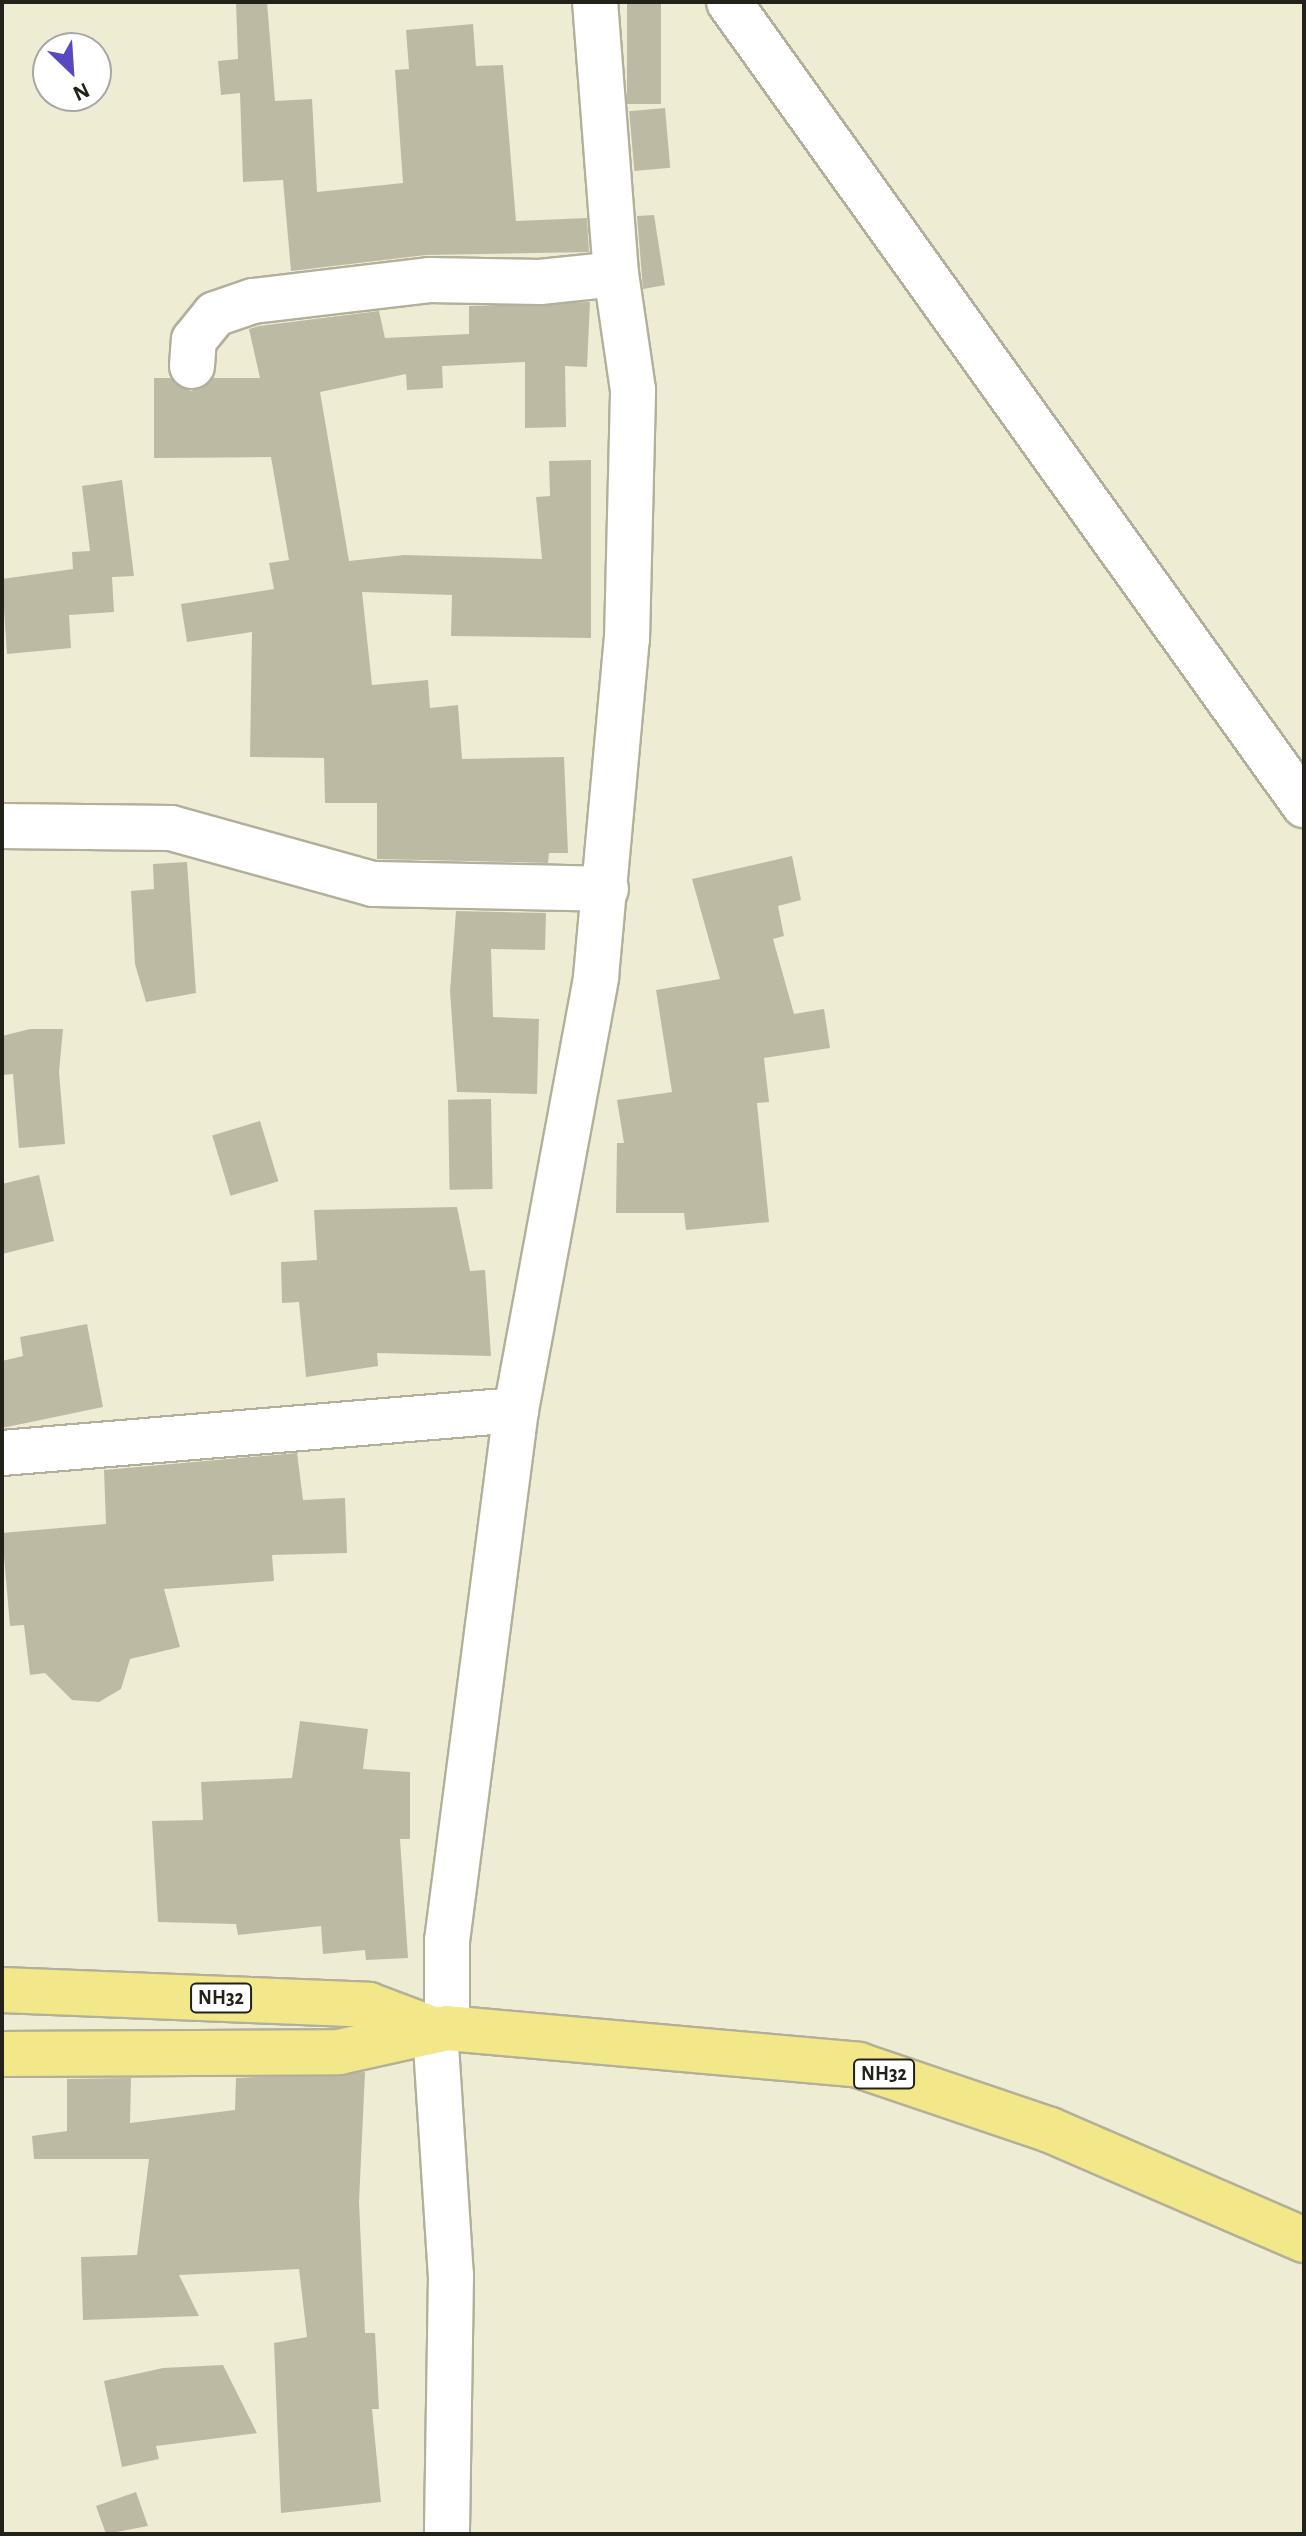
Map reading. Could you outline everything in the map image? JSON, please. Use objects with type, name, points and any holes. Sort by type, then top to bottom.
[{"type":"main road","name":"NH32","points":[[2,1990],[354,2004],[441,2029],[858,2065],[1050,2130],[1304,2240]]},
{"type":"main road","name":"NH32","points":[[2,2054],[339,2052],[441,2029]]},
{"type":"street","points":[[447,2534],[451,2275],[441,2029],[447,1941],[516,1410],[596,977],[627,639],[633,390],[616,274],[595,2]]},
{"type":"street","points":[[729,2],[1304,805]]},
{"type":"street","points":[[192,366],[194,340],[215,314],[253,301],[429,280],[540,282],[616,274]]},
{"type":"street","points":[[2,826],[171,828],[373,884],[606,889]]},
{"type":"street","points":[[2,1453],[516,1410]]},
{"type":"building","points":[[236,2],[267,2],[275,101],[312,99],[317,192],[403,183],[395,70],[409,69],[406,30],[473,24],[476,66],[503,65],[516,221],[587,218],[589,252],[426,255],[291,271],[283,180],[243,182],[240,93],[221,95],[218,61],[238,59]]},
{"type":"building","points":[[627,2],[661,2],[661,104],[627,104]]},
{"type":"building","points":[[665,108],[670,168],[634,171],[629,111]]},
{"type":"building","points":[[654,215],[665,285],[643,289],[637,216]]},
{"type":"building","points":[[590,302],[587,367],[565,366],[566,427],[525,428],[525,362],[442,366],[443,388],[407,390],[406,374],[320,392],[349,561],[404,555],[542,559],[536,497],[550,496],[549,461],[591,460],[591,638],[451,636],[452,595],[362,592],[372,685],[428,680],[430,708],[458,705],[462,759],[564,757],[568,853],[549,853],[548,863],[377,859],[377,803],[325,803],[324,758],[250,757],[252,632],[187,642],[181,604],[274,589],[269,563],[289,560],[271,457],[154,458],[154,378],[170,378],[191,391],[213,378],[260,378],[249,329],[259,326],[379,311],[385,338],[469,334],[469,306]]},
{"type":"building","points":[[122,480],[134,576],[112,577],[114,612],[69,615],[71,648],[7,654],[2,579],[73,569],[72,552],[90,551],[82,486]]},
{"type":"building","points":[[792,856],[801,900],[778,906],[784,936],[773,939],[794,1014],[824,1009],[830,1048],[764,1058],[769,1102],[757,1103],[769,1222],[686,1230],[684,1213],[616,1213],[617,1143],[624,1143],[617,1100],[672,1092],[656,990],[720,979],[692,879]]},
{"type":"building","points":[[187,862],[196,993],[146,1002],[135,964],[131,891],[154,889],[153,864]]},
{"type":"building","points":[[456,911],[546,913],[545,950],[491,949],[493,1017],[539,1019],[537,1094],[457,1092],[450,991]]},
{"type":"building","points":[[30,1029],[63,1029],[59,1072],[65,1144],[19,1148],[13,1074],[2,1075],[2,1036]]},
{"type":"building","points":[[491,1099],[493,1189],[450,1190],[448,1100]]},
{"type":"building","points":[[260,1121],[278,1181],[231,1196],[212,1136]]},
{"type":"building","points":[[39,1175],[54,1241],[2,1254],[2,1184]]},
{"type":"building","points":[[457,1207],[470,1271],[485,1270],[491,1356],[377,1353],[378,1366],[306,1377],[299,1302],[282,1303],[281,1262],[317,1260],[314,1210]]},
{"type":"building","points":[[87,1324],[103,1407],[2,1428],[2,1361],[23,1356],[20,1337]]},
{"type":"building","points":[[297,1453],[303,1500],[345,1498],[347,1553],[272,1555],[274,1581],[164,1589],[180,1647],[130,1659],[121,1689],[99,1702],[72,1700],[45,1673],[30,1675],[24,1625],[10,1626],[2,1533],[106,1524],[104,1470]]},
{"type":"building","points":[[300,1721],[368,1729],[363,1769],[410,1772],[410,1839],[400,1839],[408,1958],[366,1960],[365,1950],[323,1954],[321,1926],[238,1935],[236,1924],[158,1922],[152,1821],[203,1820],[201,1782],[292,1778]]},
{"type":"building","points":[[365,2072],[359,2202],[365,2333],[375,2333],[379,2409],[372,2409],[381,2502],[281,2513],[274,2343],[307,2337],[299,2269],[179,2275],[199,2316],[83,2320],[81,2257],[137,2255],[149,2159],[34,2159],[32,2136],[67,2131],[67,2079],[131,2078],[130,2123],[235,2110],[236,2078]]},
{"type":"building","points":[[223,2365],[257,2433],[156,2446],[159,2459],[122,2467],[104,2381],[163,2368]]},
{"type":"building","points":[[136,2492],[148,2526],[106,2534],[96,2506]]}]
